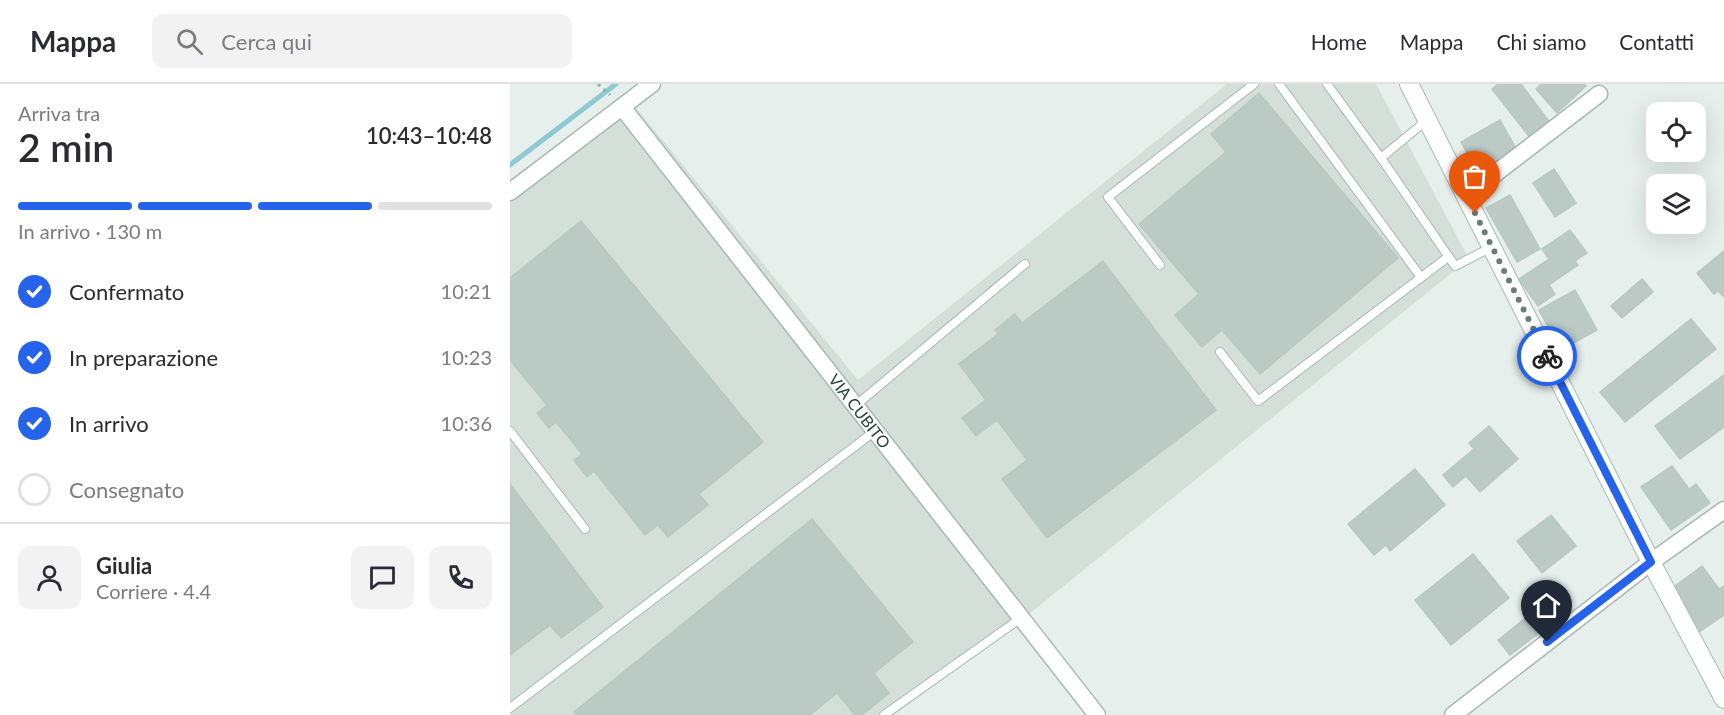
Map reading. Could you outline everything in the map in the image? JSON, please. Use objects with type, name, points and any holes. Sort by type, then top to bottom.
[{"type":"street","points":[[510,192],[617,102],[652,84]]},
{"type":"street","points":[[1409,84],[1651,562],[1724,699]]},
{"type":"street","points":[[1466,196],[1599,94]]},
{"type":"street","name":"VIA CUBITO","points":[[617,102],[1097,715]]},
{"type":"street","points":[[1453,715],[1651,562],[1724,510]]},
{"type":"lane","points":[[1160,265],[1108,197],[1254,84]]},
{"type":"lane","points":[[1280,84],[1420,276]]},
{"type":"lane","points":[[1327,84],[1455,266],[1492,247]]},
{"type":"lane","points":[[1381,158],[1428,120]]},
{"type":"lane","points":[[1220,352],[1258,401],[1448,256]]},
{"type":"lane","points":[[855,406],[1025,264]]},
{"type":"lane","points":[[510,431],[585,529]]},
{"type":"lane","points":[[510,708],[875,431]]},
{"type":"lane","points":[[884,715],[1021,618]]},
{"type":"path","points":[[598,84],[617,102]]},
{"type":"shaded area","points":[[1227,84],[1376,84],[1469,259],[1008,631],[894,715],[510,715],[510,199],[634,105],[858,380]]},
{"type":"building","points":[[1498,84],[1521,84],[1551,124],[1531,139],[1492,89]]},
{"type":"building","points":[[1541,84],[1584,84],[1586,86],[1557,113],[1536,89]]},
{"type":"building","points":[[1259,93],[1398,258],[1260,374],[1222,330],[1202,347],[1175,315],[1199,294],[1139,224],[1226,152],[1211,134]]},
{"type":"building","points":[[1500,120],[1518,152],[1479,174],[1461,142]]},
{"type":"building","points":[[1554,169],[1576,203],[1555,217],[1533,183]]},
{"type":"building","points":[[1510,195],[1540,249],[1517,262],[1486,208]]},
{"type":"building","points":[[581,221],[763,442],[699,494],[708,505],[668,537],[658,525],[645,535],[594,471],[587,477],[574,460],[582,454],[556,422],[549,428],[537,413],[547,405],[510,360],[510,278]]},
{"type":"building","points":[[1570,230],[1587,253],[1575,261],[1578,265],[1549,285],[1555,294],[1538,306],[1519,279],[1549,259],[1542,249]]},
{"type":"building","points":[[1724,251],[1724,297],[1718,291],[1714,294],[1697,273]]},
{"type":"building","points":[[1103,261],[1216,410],[1047,538],[1002,479],[1027,460],[997,420],[976,436],[962,418],[986,400],[959,364],[998,334],[995,330],[1015,314],[1022,323]]},
{"type":"building","points":[[1642,279],[1653,292],[1622,318],[1611,306]]},
{"type":"building","points":[[1575,290],[1597,330],[1561,350],[1539,310]]},
{"type":"building","points":[[1691,319],[1716,349],[1625,422],[1600,392]]},
{"type":"building","points":[[1724,375],[1724,427],[1680,459],[1655,426]]},
{"type":"building","points":[[1489,426],[1518,459],[1480,492],[1466,476],[1453,487],[1443,475],[1474,449],[1469,443]]},
{"type":"building","points":[[1672,466],[1689,489],[1696,484],[1710,503],[1671,530],[1641,487]]},
{"type":"building","points":[[1415,469],[1445,505],[1390,551],[1386,545],[1374,555],[1348,524]]},
{"type":"building","points":[[510,484],[603,607],[561,638],[550,625],[510,655]]},
{"type":"building","points":[[1551,515],[1576,546],[1542,573],[1517,541]]},
{"type":"building","points":[[812,519],[913,642],[874,673],[889,693],[862,715],[855,715],[837,693],[810,715],[577,715],[574,712]]},
{"type":"building","points":[[1473,554],[1509,598],[1451,645],[1415,600]]},
{"type":"building","points":[[1702,566],[1719,589],[1724,586],[1724,615],[1699,632],[1675,586]]},
{"type":"building","points":[[1528,616],[1540,632],[1510,655],[1498,640]]},
{"type":"waterway","points":[[510,165],[616,84]]},
{"type":"way so far","points":[[1475,213],[1547,356]]},
{"type":"route","points":[[1547,356],[1651,562],[1547,642]]}]
